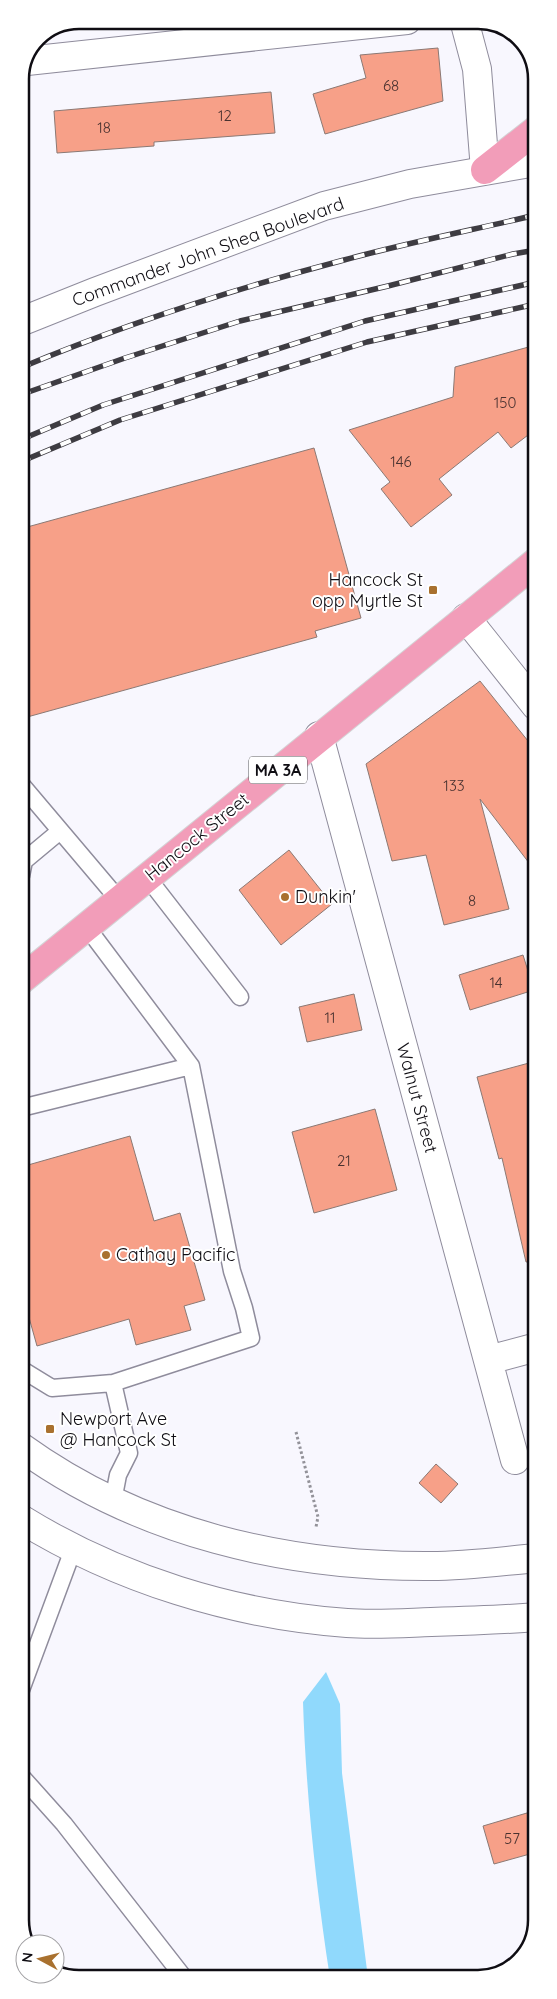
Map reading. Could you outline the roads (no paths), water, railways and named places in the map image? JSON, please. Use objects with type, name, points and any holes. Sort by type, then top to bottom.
[{"type":"main road","points":[[486,170],[528,136]]},
{"type":"main road","name":"Hancock Street","points":[[29,973],[319,736],[528,568]]},
{"type":"street","points":[[33,60],[324,29]]},
{"type":"street","points":[[466,29],[477,69],[486,170]]},
{"type":"street","name":"Commander John Shea Boulevard","points":[[29,316],[324,206],[410,184],[528,163]]},
{"type":"street","points":[[466,618],[528,696]]},
{"type":"street","name":"Walnut Street","points":[[319,736],[515,1460]]},
{"type":"street","points":[[488,1360],[528,1349]]},
{"type":"street","points":[[29,1452],[71,1479],[113,1501],[160,1521],[201,1535],[256,1549],[313,1559],[371,1564],[432,1566],[528,1559]]},
{"type":"street","points":[[29,1524],[46,1535],[123,1570],[186,1592],[235,1606],[288,1616],[350,1623],[391,1624],[528,1617]]},
{"type":"lane","points":[[29,793],[119,900]]},
{"type":"lane","points":[[29,856],[60,830]]},
{"type":"lane","points":[[147,877],[240,996]]},
{"type":"lane","points":[[29,1374],[52,1388],[113,1383],[251,1338],[232,1271],[191,1066],[86,926]]},
{"type":"lane","points":[[29,1106],[191,1066]]},
{"type":"lane","points":[[113,1383],[129,1453],[118,1475],[113,1501]]},
{"type":"lane","points":[[29,1668],[74,1547]]},
{"type":"lane","points":[[29,1785],[64,1824],[178,1970]]},
{"type":"water","points":[[326,1672],[340,1704],[342,1773],[367,1970],[329,1970],[309,1806],[303,1702]]},
{"type":"railway","points":[[29,364],[180,308],[262,283],[416,242],[528,217]]},
{"type":"railway","points":[[29,392],[125,358],[240,321],[528,251]]},
{"type":"railway","points":[[29,436],[103,405],[365,321],[528,284]]},
{"type":"railway","points":[[29,458],[120,420],[367,342],[528,306]]},
{"type":"place","name":"Hancock St opp Myrtle St","points":[[433,590]]},
{"type":"place","name":"Dunkin'","points":[[285,897]]},
{"type":"place","name":"Cathay Pacific","points":[[106,1255]]},
{"type":"place","name":"Newport Ave @ Hancock St","points":[[50,1429]]}]
